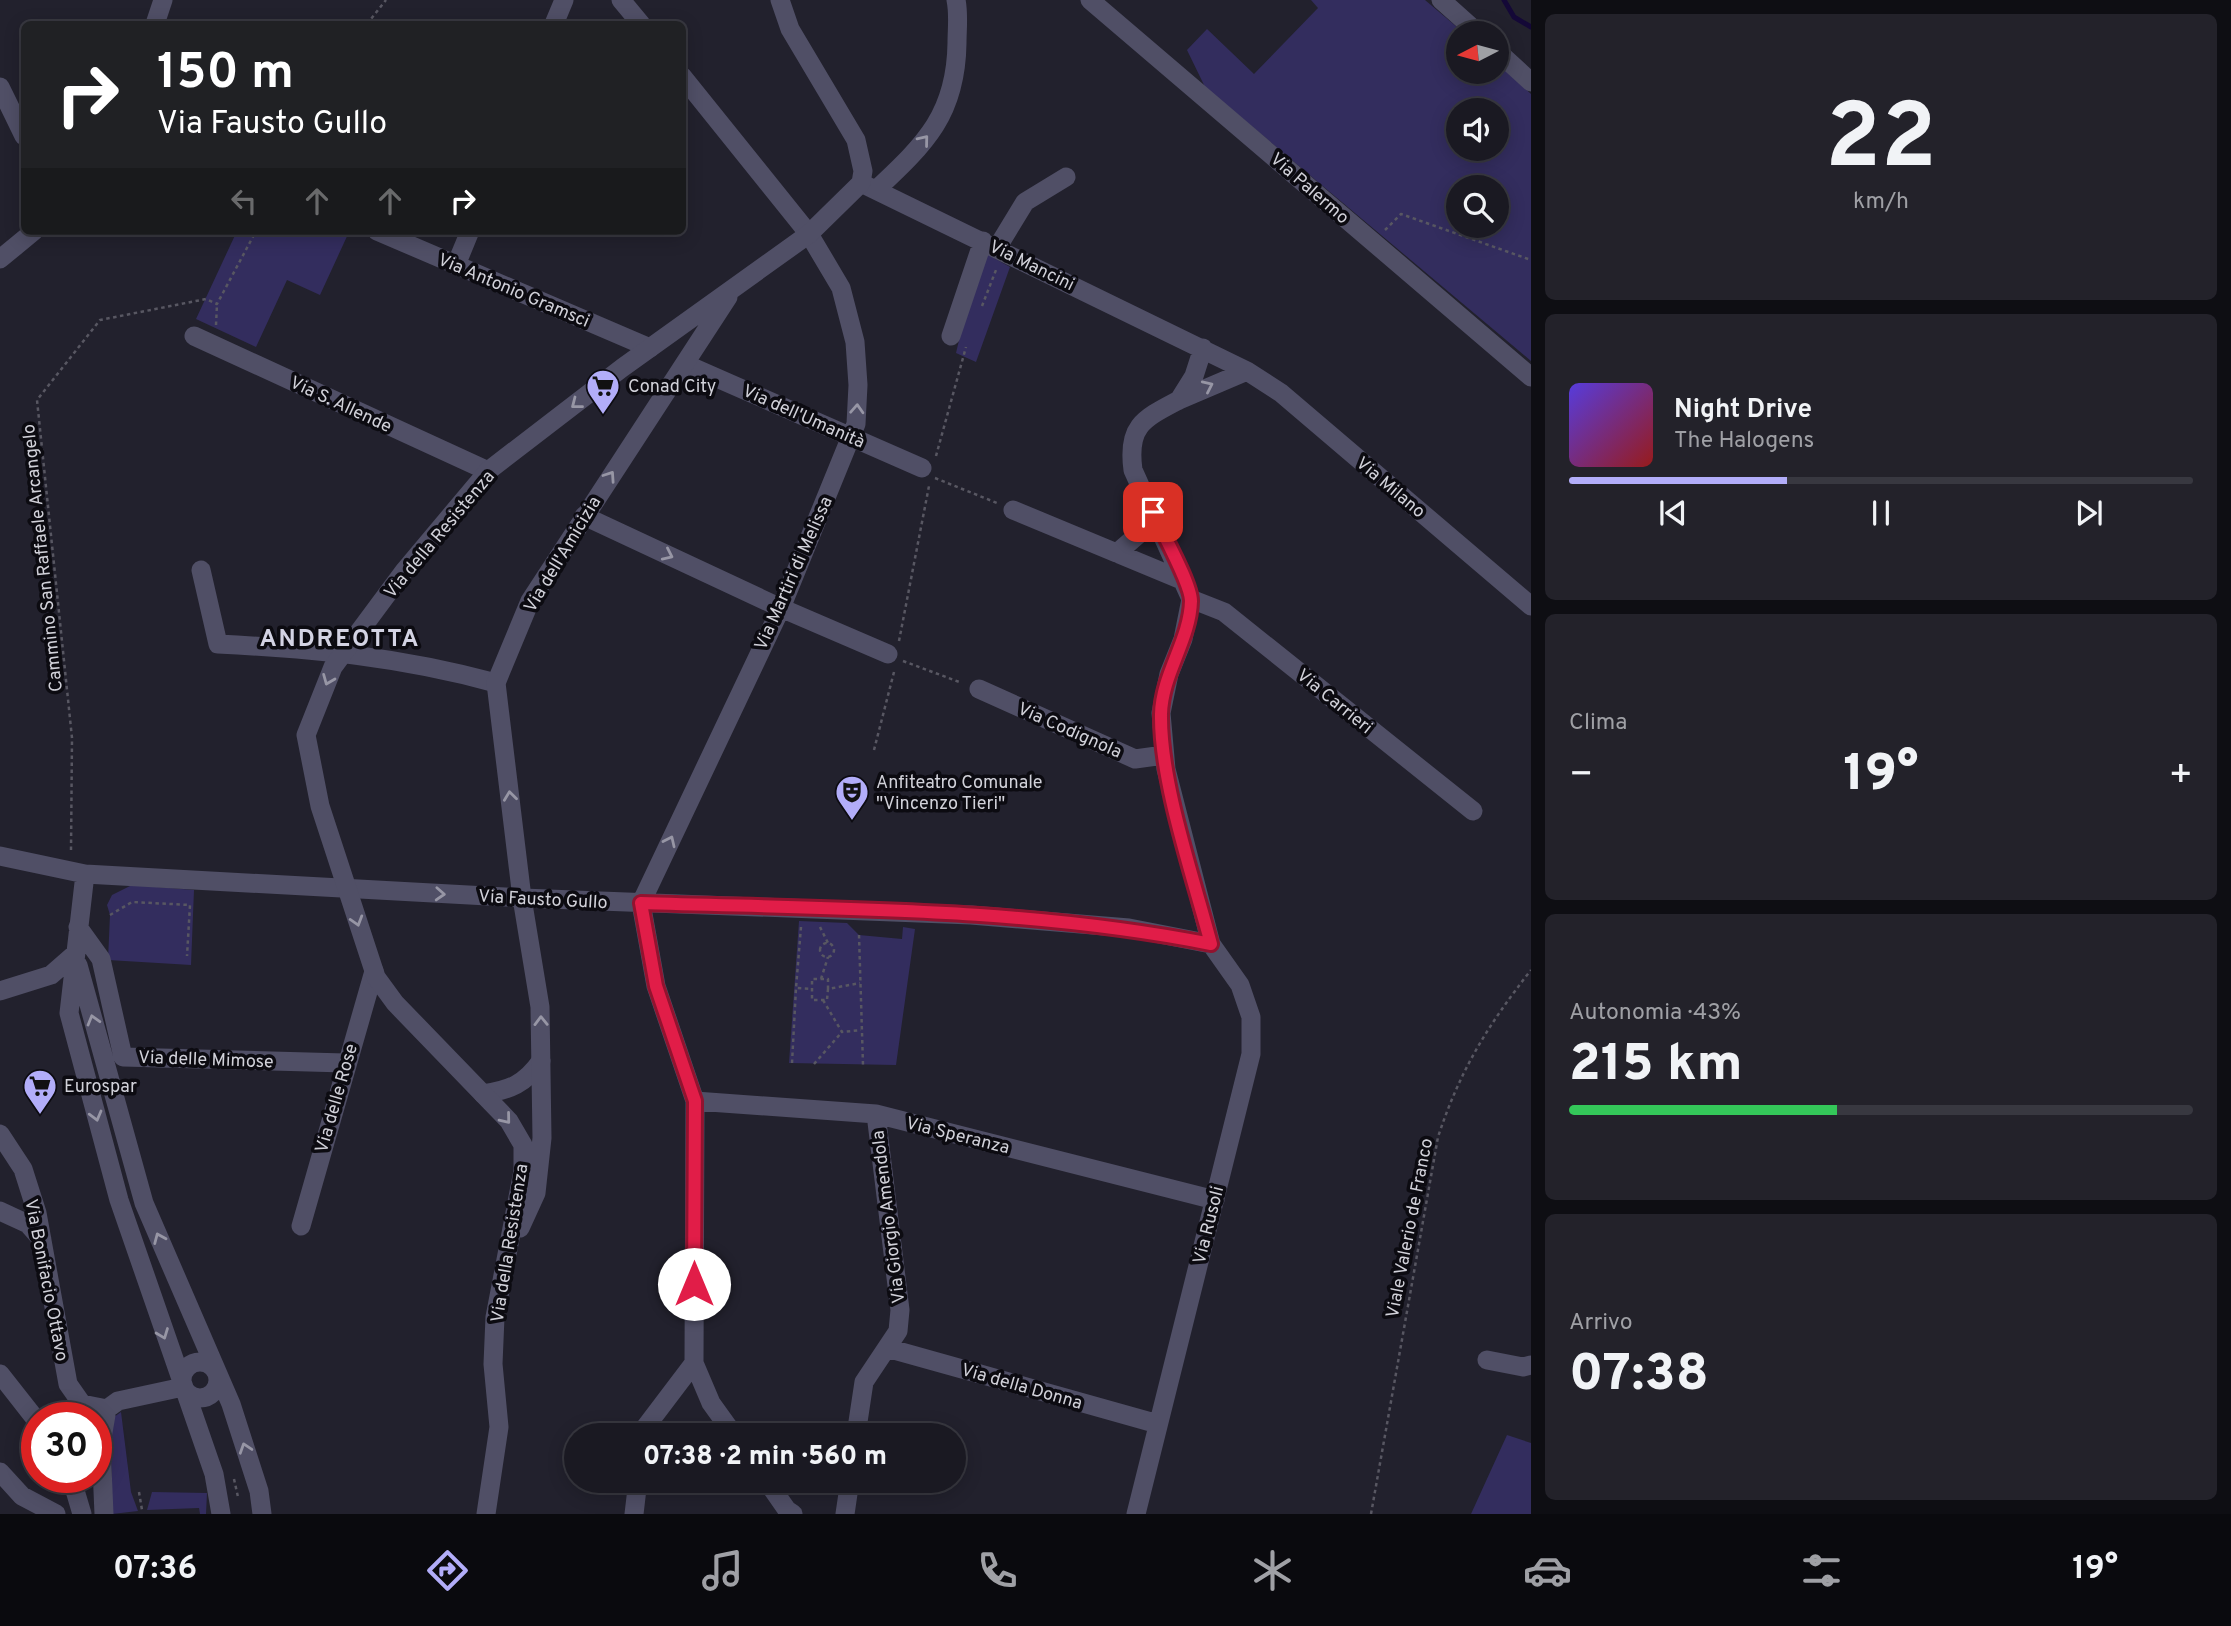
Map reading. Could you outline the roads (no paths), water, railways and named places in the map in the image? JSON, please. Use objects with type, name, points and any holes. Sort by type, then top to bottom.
[{"type":"street","points":[[156,21],[163,0]]},
{"type":"street","points":[[555,21],[564,0]]},
{"type":"street","points":[[621,0],[638,21]]},
{"type":"street","points":[[780,0],[790,29],[856,140],[869,186]]},
{"type":"street","name":"Via della Resistenza","points":[[486,1514],[499,1427],[493,1364],[495,1317],[523,1171],[523,1145],[509,1121],[395,1003],[373,971],[320,806],[306,736],[333,667],[405,570],[488,471],[650,348],[809,234],[869,186],[905,164],[943,117],[951,95],[957,66],[956,0]]},
{"type":"street","name":"Via Palermo","points":[[1090,0],[1531,377]]},
{"type":"street","points":[[1441,0],[1465,21]]},
{"type":"street","points":[[1509,62],[1531,82]]},
{"type":"street","name":"Via Martiri di Melissa","points":[[641,903],[781,608],[856,424],[858,385],[855,342],[841,288],[809,234],[686,81]]},
{"type":"street","points":[[0,87],[21,130]]},
{"type":"street","points":[[959,337],[993,250],[1025,202],[1066,177]]},
{"type":"street","name":"Via Mancini","points":[[869,186],[993,250],[1247,371]]},
{"type":"street","points":[[0,259],[29,235]]},
{"type":"street","name":"Via Antonio Gramsci","points":[[386,235],[650,348]]},
{"type":"street","points":[[456,265],[468,235]]},
{"type":"street","name":"Via dell'Amicizia","points":[[508,1254],[536,1192],[542,1138],[540,1007],[522,898],[496,683],[530,601],[734,288]]},
{"type":"street","points":[[677,329],[692,337],[690,356]]},
{"type":"street","name":"Via S. Allende","points":[[194,336],[488,471]]},
{"type":"street","points":[[1179,400],[1194,376],[1203,348]]},
{"type":"street","name":"Via dell'Umanità","points":[[690,356],[931,474]]},
{"type":"street","points":[[1211,944],[1164,755],[1161,713],[1169,674],[1183,639],[1188,590],[1133,470],[1130,450],[1135,430],[1149,416],[1247,371]]},
{"type":"street","name":"Via Milano","points":[[1247,371],[1281,393],[1531,606]]},
{"type":"street","name":"Via Carrieri","points":[[1013,510],[1116,553],[1224,612],[1473,811]]},
{"type":"street","points":[[1116,553],[1140,533],[1153,512]]},
{"type":"street","points":[[584,516],[893,658]]},
{"type":"street","points":[[201,570],[218,644],[346,652],[441,668],[496,683]]},
{"type":"street","name":"Via Codignola","points":[[979,689],[1135,759],[1164,755]]},
{"type":"street","name":"Via Fausto Gullo","points":[[0,856],[85,874],[522,898],[971,915],[1129,928],[1211,944]]},
{"type":"street","points":[[85,874],[69,1013],[118,1200],[214,1474],[221,1514]]},
{"type":"street","points":[[641,903],[656,986],[695,1101],[694,1363],[712,1402],[726,1423]]},
{"type":"street","name":"Via delle Mimose","points":[[78,927],[101,959],[123,1057],[345,1063]]},
{"type":"street","name":"Via Rusoli","points":[[1136,1514],[1251,1054],[1251,1017],[1240,985],[1211,944]]},
{"type":"street","points":[[0,991],[51,975],[75,954]]},
{"type":"street","points":[[75,954],[144,1203],[231,1404],[259,1491],[262,1514]]},
{"type":"street","name":"Via delle Rose","points":[[301,1226],[373,971]]},
{"type":"street","points":[[483,1094],[509,1090],[529,1078],[541,1061]]},
{"type":"street","name":"Via Speranza","points":[[695,1101],[876,1114],[1215,1200]]},
{"type":"street","name":"Via Giorgio Amendola","points":[[858,1423],[864,1382],[898,1331],[900,1310],[876,1114]]},
{"type":"street","name":"Via Bonifacio Ottavo","points":[[0,1134],[23,1169],[43,1241],[68,1384],[81,1402]]},
{"type":"street","points":[[0,1211],[28,1224],[43,1241]]},
{"type":"street","name":"Via della Donna","points":[[887,1348],[1158,1424]]},
{"type":"street","points":[[1487,1360],[1522,1367],[1531,1365]]},
{"type":"street","points":[[194,1362],[206,1362],[218,1374],[218,1387],[203,1398],[191,1396],[183,1387],[185,1369],[194,1362]]},
{"type":"street","points":[[649,1423],[694,1363]]},
{"type":"street","points":[[0,1374],[22,1402]]},
{"type":"street","points":[[112,1405],[118,1401],[183,1387]]},
{"type":"street","points":[[0,1472],[22,1496],[56,1514]]},
{"type":"street","points":[[76,1493],[82,1514]]},
{"type":"street","points":[[103,1493],[104,1514]]},
{"type":"street","points":[[634,1514],[636,1493]]},
{"type":"street","points":[[775,1493],[793,1514]]},
{"type":"street","points":[[845,1514],[848,1493]]},
{"type":"waterway","points":[[1504,0],[1514,17],[1531,27]]},
{"type":"place","name":"Conad City","points":[[603,416]]},
{"type":"place","name":"Anfiteatro Comunale \"Vincenzo Tieri\"","points":[[852,822]]},
{"type":"place","name":"Eurospar","points":[[40,1116]]},
{"type":"district","name":"ANDREOTTA","points":[[340,638]]}]
